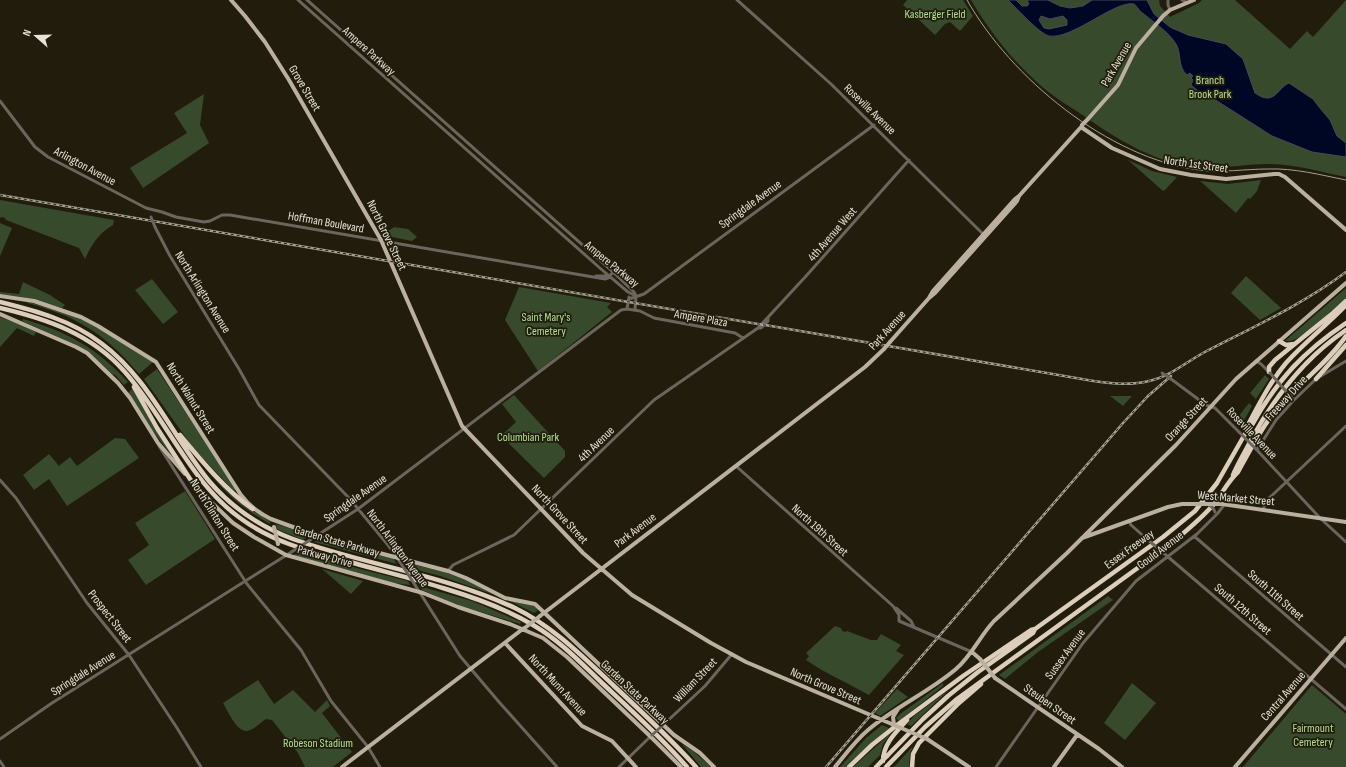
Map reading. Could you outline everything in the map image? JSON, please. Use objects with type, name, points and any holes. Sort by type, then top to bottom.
[{"type":"highway","points":[[1269,373],[1269,367],[1274,361],[1340,309],[1346,301]]},
{"type":"highway","name":"Garden State Parkway","points":[[0,302],[51,316],[73,325],[108,348],[126,365],[141,383],[209,480],[228,501],[251,518],[271,530],[298,541],[458,586],[502,602],[532,617],[552,630],[574,648],[664,733],[696,767]]},
{"type":"highway","name":"Essex Freeway","points":[[876,767],[948,696],[1035,629],[1163,537],[1191,514],[1206,498],[1217,483],[1249,427],[1249,423],[1262,398],[1276,375],[1340,309],[1346,305]]},
{"type":"highway","name":"Garden State Parkway","points":[[0,308],[38,318],[70,330],[102,351],[126,374],[147,401],[198,477],[221,502],[244,521],[269,536],[296,547],[452,590],[525,620],[544,632],[564,648],[657,735],[687,767]]},
{"type":"highway","points":[[1330,333],[1346,319]]},
{"type":"highway","points":[[1249,427],[1289,370],[1309,350],[1330,333],[1346,323]]},
{"type":"highway","points":[[1233,477],[1259,426],[1284,387],[1310,359],[1346,330]]},
{"type":"highway","name":"Essex Freeway","points":[[886,766],[949,705],[1183,534],[1211,508],[1238,472],[1260,433],[1276,410],[1330,356],[1346,336]]},
{"type":"highway","points":[[1279,341],[1288,345],[1297,342]]},
{"type":"highway","points":[[1316,379],[1346,345]]},
{"type":"highway","points":[[126,374],[159,431],[192,482]]},
{"type":"highway","points":[[160,410],[205,464],[241,500],[253,508]]},
{"type":"highway","points":[[849,767],[880,739],[971,670],[1031,630],[1035,629]]},
{"type":"highway","points":[[912,767],[913,754],[921,741],[971,692],[1029,646]]},
{"type":"highway","points":[[886,766],[884,756],[888,743],[904,724],[925,705]]},
{"type":"main road","name":"Grove Street","points":[[230,0],[245,16],[265,42],[289,80],[354,192]]},
{"type":"main road","name":"Park Avenue","points":[[342,767],[869,364],[1017,201],[1019,196],[1118,85],[1134,51],[1163,16],[1170,10],[1186,1],[1194,0]]},
{"type":"main road","name":"North 1st Street","points":[[1081,126],[1111,147],[1156,168],[1194,176],[1228,180],[1272,174],[1281,175],[1286,177],[1346,230]]},
{"type":"main road","name":"North Grove Street","points":[[354,192],[381,240],[460,423],[583,553],[632,595],[746,662],[927,739],[969,767]]},
{"type":"main road","name":"Orange Street","points":[[835,767],[861,736],[960,665],[972,652],[991,624],[1046,573],[1176,445],[1231,385],[1256,361],[1346,283]]},
{"type":"main road","name":"North Walnut Street","points":[[0,296],[34,301],[81,317],[156,362],[246,501],[253,508],[270,519],[317,536]]},
{"type":"main road","name":"North Clinton Street","points":[[0,314],[86,353],[114,378],[158,443]]},
{"type":"main road","name":"Parkway Drive","points":[[158,443],[212,504],[233,523],[286,555],[420,592],[458,607],[524,628],[545,639],[652,736],[680,767]]},
{"type":"main road","name":"West Market Street","points":[[1081,539],[1171,506],[1192,504],[1223,504],[1346,522]]},
{"type":"main road","points":[[269,546],[275,547],[278,544],[274,527],[270,519]]},
{"type":"main road","name":"Parkway Drive","points":[[317,536],[448,571],[466,578],[505,598],[528,602],[539,607],[542,614]]},
{"type":"main road","points":[[542,614],[663,725],[679,739],[700,753],[714,767]]},
{"type":"main road","name":"Central Avenue","points":[[1235,767],[1346,638]]},
{"type":"main road","name":"North Munn Avenue","points":[[505,642],[582,726],[612,741],[636,767]]},
{"type":"main road","name":"Steuben Street","points":[[972,652],[980,659],[995,678],[1122,767]]},
{"type":"main road","points":[[894,725],[894,715],[898,710]]},
{"type":"main road","points":[[1054,767],[1078,735]]},
{"type":"street","name":"Ampere Parkway","points":[[298,0],[628,292],[636,296]]},
{"type":"street","name":"Ampere Parkway","points":[[307,0],[613,272],[634,292],[636,296]]},
{"type":"street","name":"Roseville Avenue","points":[[737,0],[815,68],[985,235]]},
{"type":"street","points":[[1168,0],[1170,10]]},
{"type":"street","name":"Arlington Avenue","points":[[0,101],[35,147],[48,157],[144,208],[151,210]]},
{"type":"street","name":"Springdale Avenue","points":[[629,299],[644,294],[874,125]]},
{"type":"street","name":"4th Avenue West","points":[[768,318],[909,160]]},
{"type":"street","name":"Hoffman Boulevard","points":[[151,210],[176,218],[202,222],[210,221],[222,215],[230,215],[606,279],[610,276]]},
{"type":"street","name":"North Arlington Avenue","points":[[151,210],[151,217],[170,256],[235,362],[259,405],[358,509],[397,557],[456,651],[557,767]]},
{"type":"street","points":[[610,276],[613,272]]},
{"type":"street","points":[[628,292],[629,299],[627,309],[635,310],[636,296]]},
{"type":"street","name":"Springdale Avenue","points":[[0,739],[52,703],[246,582],[358,509],[620,310],[627,309]]},
{"type":"street","name":"Ampere Plaza","points":[[635,310],[643,312],[654,318],[735,333],[744,338]]},
{"type":"street","name":"4th Avenue","points":[[448,571],[453,565],[510,538],[542,509],[654,400],[758,328],[768,318]]},
{"type":"street","points":[[1256,361],[1261,364],[1293,399]]},
{"type":"street","name":"Freeway Drive","points":[[1256,449],[1293,399],[1316,379],[1325,375],[1346,361]]},
{"type":"street","name":"Roseville Avenue","points":[[1162,373],[1206,405],[1215,408],[1256,449],[1320,518],[1346,542]]},
{"type":"street","points":[[1263,510],[1266,501],[1346,426]]},
{"type":"street","name":"North Clinton Street","points":[[158,443],[246,582],[301,650],[330,701],[368,748],[380,767]]},
{"type":"street","name":"North 19th Street","points":[[736,466],[911,621],[914,627]]},
{"type":"street","name":"Prospect Street","points":[[0,480],[16,498],[87,603],[129,655],[201,767]]},
{"type":"street","points":[[1208,504],[1215,512],[1214,517]]},
{"type":"street","name":"Gould Avenue","points":[[1108,612],[1137,579],[1194,536],[1214,517],[1223,504]]},
{"type":"street","name":"South 12th Street","points":[[1129,521],[1132,526],[1148,540],[1346,709]]},
{"type":"street","name":"South 11th Street","points":[[1194,536],[1346,667]]},
{"type":"street","name":"North 19th Street","points":[[893,606],[899,614],[899,621],[914,627]]},
{"type":"street","name":"Sussex Avenue","points":[[996,767],[1081,646],[1108,612]]},
{"type":"street","points":[[914,627],[972,652]]},
{"type":"street","name":"William Street","points":[[619,767],[705,686],[732,654]]},
{"type":"street","points":[[0,761],[4,767]]},
{"type":"green space","name":"Kasberger Field","points":[[907,0],[963,0],[973,16],[960,31],[950,22],[945,24],[935,35],[903,5]]},
{"type":"green space","name":"Branch Brook Park","points":[[971,0],[1159,0],[1160,6],[1170,17],[1199,3],[1202,0],[1235,0],[1290,49],[1307,31],[1313,37],[1346,0],[1346,177],[1278,164],[1212,168],[1193,167],[1164,160],[1136,148],[1109,133],[1046,90],[1014,60],[987,25]]},
{"type":"green space","points":[[204,94],[200,125],[209,143],[143,188],[130,168],[187,133],[174,113]]},
{"type":"green space","points":[[1128,160],[1152,171],[1177,177],[1163,191]]},
{"type":"green space","points":[[1261,180],[1257,191],[1250,199],[1248,198],[1236,213],[1200,181],[1228,184]]},
{"type":"green space","points":[[0,200],[114,220],[113,225],[96,239],[85,259],[79,248],[6,220],[5,218],[0,218]]},
{"type":"green space","points":[[0,223],[12,228],[0,256]]},
{"type":"green space","points":[[394,227],[408,229],[417,237],[412,241],[382,235]]},
{"type":"green space","points":[[1246,276],[1281,308],[1260,320],[1231,293]]},
{"type":"green space","points":[[152,279],[178,312],[163,324],[135,290]]},
{"type":"green space","points":[[23,282],[50,295],[65,305],[62,308],[22,297],[0,294],[0,292],[19,294]]},
{"type":"green space","name":"Saint Mary's Cemetery","points":[[519,287],[611,303],[607,307],[612,312],[538,371],[505,320]]},
{"type":"green space","points":[[1346,288],[1346,298],[1319,322],[1297,338],[1290,341],[1285,341]]},
{"type":"green space","points":[[26,301],[82,319],[153,362],[139,374],[115,348],[88,328],[66,316]]},
{"type":"green space","points":[[0,317],[36,332],[34,336],[17,328],[0,347]]},
{"type":"green space","points":[[23,319],[54,330],[81,343],[105,360],[128,382],[124,385],[93,356],[78,346],[22,321]]},
{"type":"green space","points":[[157,369],[236,489],[234,491],[194,449],[144,379]]},
{"type":"green space","points":[[1265,375],[1269,379],[1256,399],[1250,393]]},
{"type":"green space","points":[[133,388],[152,424],[178,464],[152,430],[128,393]]},
{"type":"green space","name":"Columbian Park","points":[[514,395],[565,451],[565,457],[544,478],[501,436],[516,422],[502,404]]},
{"type":"green space","points":[[1110,396],[1132,396],[1123,406]]},
{"type":"green space","points":[[1249,403],[1252,406],[1241,426],[1235,421]]},
{"type":"green space","points":[[115,438],[125,439],[139,458],[67,506],[49,479],[34,490],[23,475],[49,454],[59,466],[70,457],[77,466]]},
{"type":"green space","points":[[196,456],[253,511],[270,521],[270,524],[247,510],[229,494]]},
{"type":"green space","points":[[185,491],[215,539],[146,585],[128,560],[149,545],[135,523]]},
{"type":"green space","points":[[276,524],[308,534],[309,536],[303,540],[277,529]]},
{"type":"green space","points":[[317,540],[393,558],[397,564],[314,542]]},
{"type":"green space","points":[[1141,540],[1145,542],[1126,557],[1119,551],[1127,546]]},
{"type":"green space","points":[[300,551],[360,569],[408,581],[410,585],[394,583],[346,571],[294,555]]},
{"type":"green space","points":[[406,563],[442,571],[465,579],[492,594],[440,576],[406,567]]},
{"type":"green space","points":[[322,569],[363,581],[351,594]]},
{"type":"green space","points":[[419,586],[472,601],[521,622],[520,624],[452,603],[422,590]]},
{"type":"green space","points":[[1108,596],[1113,600],[1038,652],[1005,679],[999,675]]},
{"type":"green space","points":[[510,601],[534,605],[538,610],[534,613]]},
{"type":"green space","points":[[835,626],[841,628],[842,631],[847,631],[871,640],[877,640],[881,634],[901,645],[896,651],[904,655],[869,695],[806,660],[809,656],[806,653]]},
{"type":"green space","name":"Robeson Stadium","points":[[258,680],[274,704],[293,690],[315,712],[327,700],[330,706],[322,713],[352,752],[333,767],[305,767],[298,753],[272,720],[266,719],[250,730],[246,731],[241,729],[234,722],[223,703]]},
{"type":"green space","points":[[943,683],[943,686],[899,721],[896,718],[900,714]]},
{"type":"green space","points":[[1132,683],[1156,703],[1125,740],[1104,723]]},
{"type":"green space","name":"Fairmount Cemetery","points":[[1312,685],[1346,714],[1346,767],[1243,767]]},
{"type":"green space","points":[[897,689],[908,697],[880,716],[875,713]]},
{"type":"green space","points":[[949,690],[911,726],[907,724],[914,716]]},
{"type":"green space","points":[[882,725],[889,728],[845,767],[840,767],[866,738]]},
{"type":"green space","points":[[892,732],[883,744],[880,755],[868,767],[853,767]]},
{"type":"green space","points":[[682,744],[693,751],[711,767],[701,767]]},
{"type":"green space","points":[[913,746],[910,754],[909,767],[894,767]]},
{"type":"water","points":[[1008,0],[1016,0],[1022,6],[1027,6],[1029,4],[1027,0],[1048,0],[1060,6],[1070,8],[1083,6],[1092,0],[1147,0],[1154,14],[1170,27],[1188,35],[1226,44],[1243,59],[1255,93],[1262,97],[1271,97],[1289,83],[1313,99],[1330,120],[1337,136],[1346,143],[1346,157],[1312,152],[1272,136],[1214,99],[1215,96],[1212,93],[1210,95],[1203,95],[1191,85],[1193,80],[1191,78],[1193,76],[1190,73],[1187,75],[1182,68],[1178,48],[1173,39],[1140,11],[1134,4],[1126,4],[1116,8],[1069,32],[1058,36],[1049,36],[1034,26]],"holes":[[[1041,16],[1050,19],[1063,16],[1067,20],[1067,25],[1049,29],[1044,28],[1039,20]]]},
{"type":"tram line","points":[[967,0],[986,29],[1009,58],[1036,85],[1065,110],[1097,132],[1131,149],[1165,162],[1199,170],[1216,171],[1278,169],[1307,172],[1346,180]]},
{"type":"railway","points":[[0,195],[1076,378],[1122,384],[1140,383],[1163,376],[1203,353],[1294,306],[1346,272]]},
{"type":"railway","points":[[826,767],[1123,423],[1148,396],[1171,376]]}]
